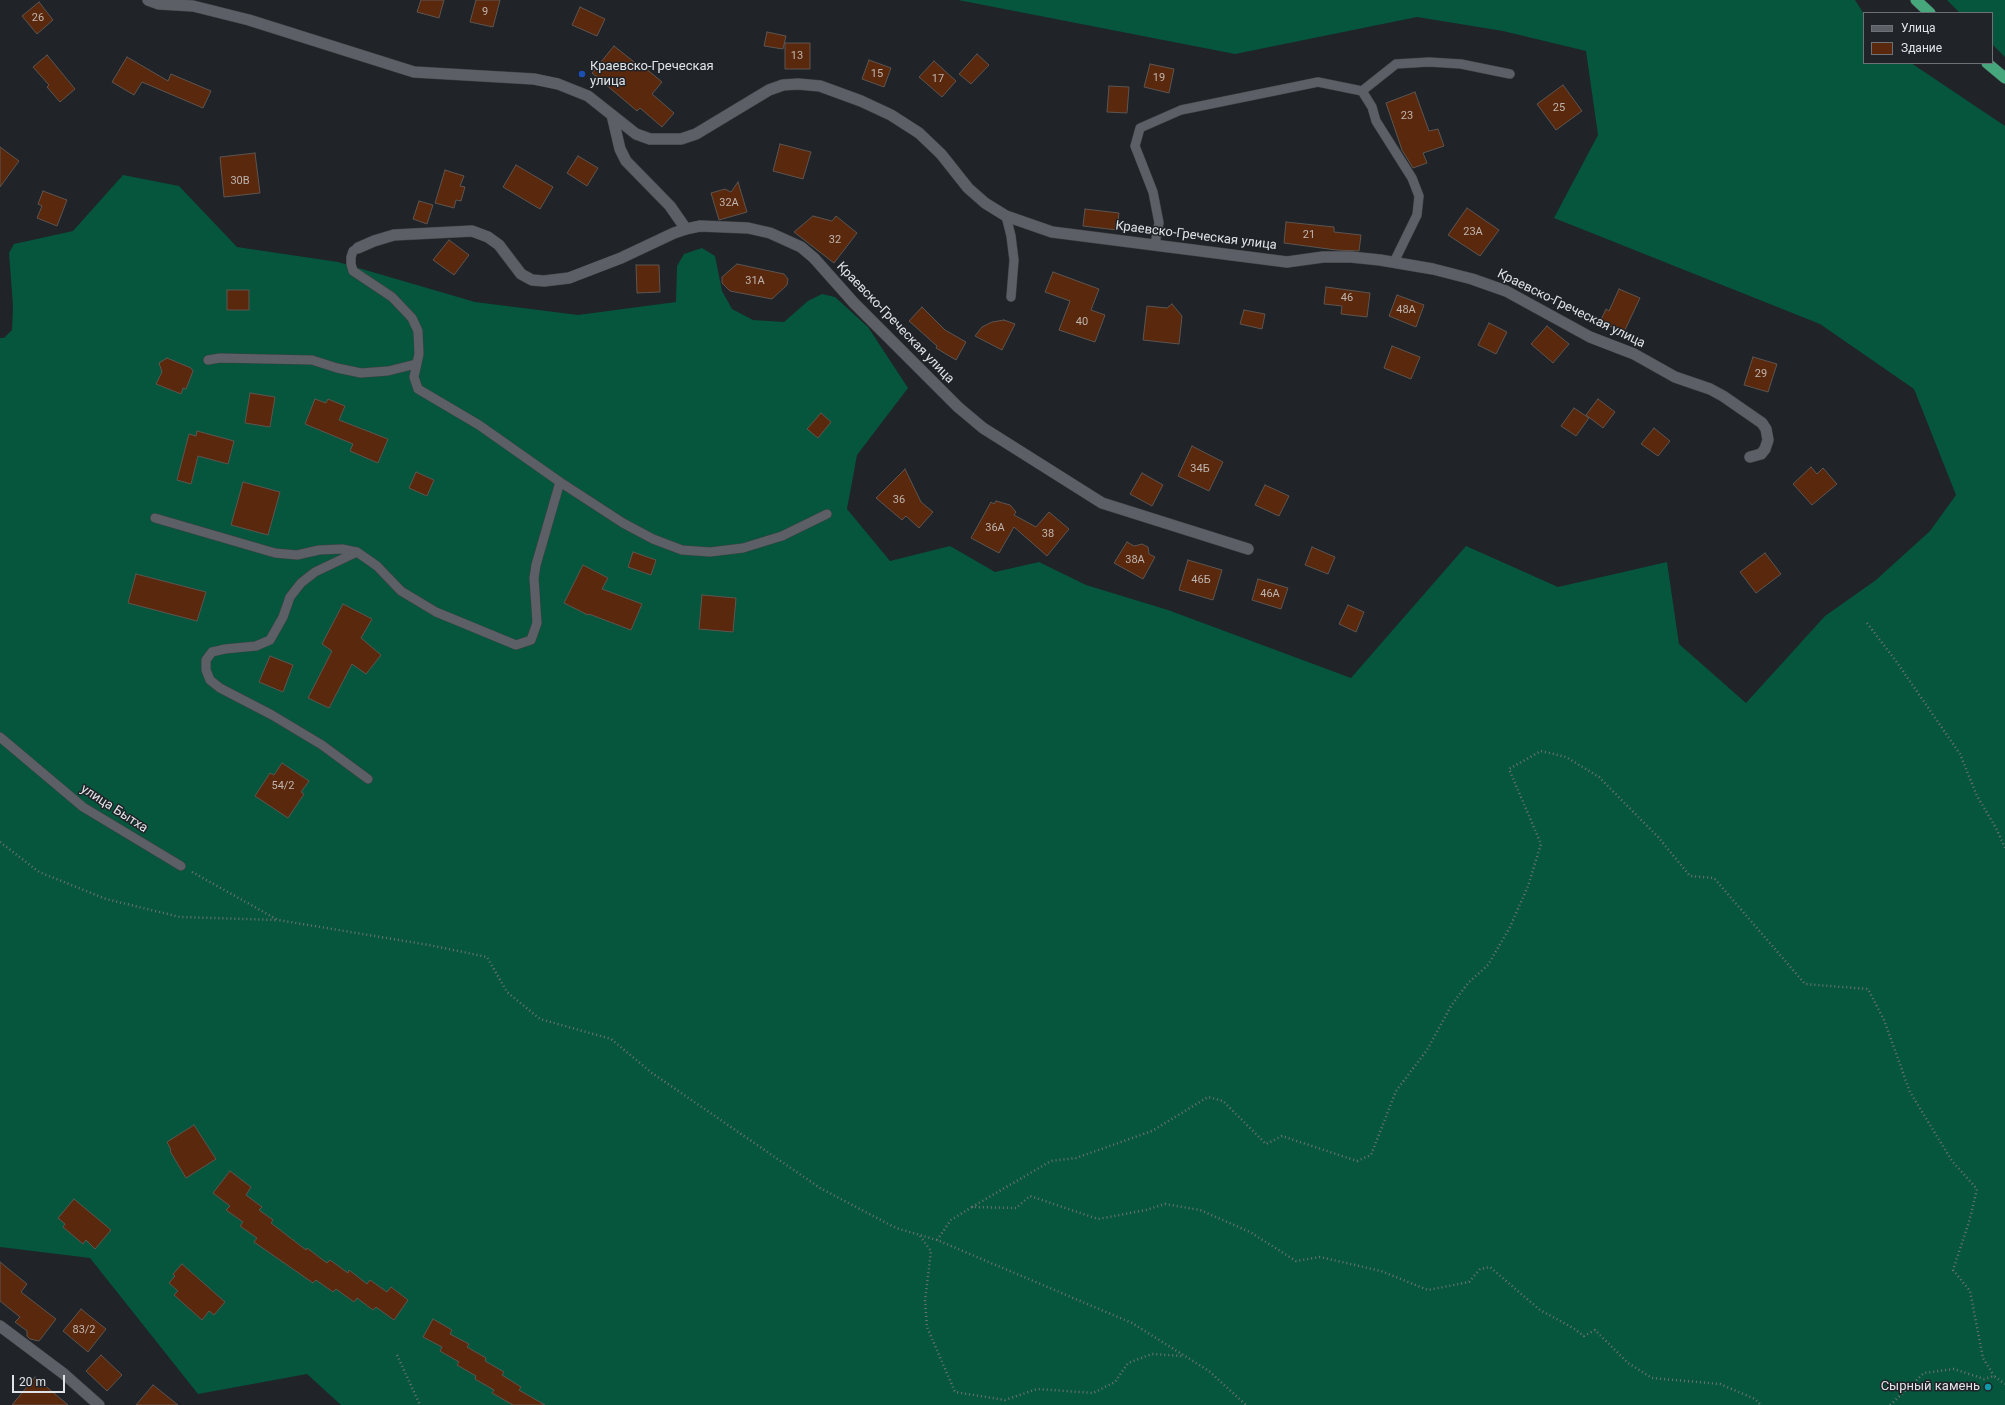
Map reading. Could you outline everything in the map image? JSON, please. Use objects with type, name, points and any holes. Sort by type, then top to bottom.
[{"type":"highway","points":[[1916,0],[1929,12]]},
{"type":"highway","points":[[1988,64],[2005,78]]},
{"type":"street","name":"Краевско-Греческая улица","points":[[148,0],[159,4],[193,6],[249,20],[414,72],[534,80],[558,84],[588,96],[636,134],[650,139],[681,139],[696,134],[769,90],[783,85],[798,84],[820,86],[861,101],[891,115],[919,133],[941,154],[968,188],[985,204],[1006,216],[1052,232],[1287,262],[1323,257],[1351,257],[1394,262],[1472,279],[1506,291],[1590,337],[1634,354],[1675,377],[1710,389],[1723,396],[1762,423],[1766,429],[1768,440],[1765,449],[1761,454],[1750,457]]},
{"type":"street","points":[[612,115],[620,148],[626,161],[670,206],[686,229]]},
{"type":"street","name":"Краевско-Греческая улица","points":[[358,248],[374,241],[394,236],[472,231],[488,237],[499,245],[521,274],[532,280],[544,281],[569,278],[621,258],[674,233],[700,226],[748,228],[770,233],[801,247],[814,258],[854,303],[958,407],[983,428],[1102,503],[1248,549]]},
{"type":"street","points":[[0,1326],[64,1374],[99,1405]]},
{"type":"lane","points":[[1362,91],[1396,64],[1429,62],[1461,64],[1510,74]]},
{"type":"lane","points":[[1155,244],[1159,223],[1153,192],[1135,146],[1140,128],[1181,110],[1318,82],[1362,91],[1372,107],[1376,121],[1412,178],[1419,196],[1417,215],[1394,262]]},
{"type":"lane","points":[[1006,216],[1011,236],[1014,260],[1011,297]]},
{"type":"lane","points":[[358,248],[353,251],[350,257],[350,264],[354,271],[392,297],[412,318],[418,331],[420,342],[414,376],[418,389],[479,425],[622,524],[682,550],[710,552],[744,548],[782,536],[827,514]]},
{"type":"lane","points":[[208,360],[220,358],[312,360],[361,373],[388,371],[416,364]]},
{"type":"lane","points":[[155,518],[275,553],[297,556],[319,550],[342,549],[357,552],[369,559],[401,591],[418,603],[516,645],[531,640],[536,628],[534,578],[536,565],[560,482]]},
{"type":"lane","points":[[357,552],[315,572],[300,582],[290,597],[283,617],[270,640],[256,646],[225,649],[212,652],[206,660],[206,670],[210,680],[220,688],[272,715],[316,741],[368,778]]},
{"type":"lane","name":"улица Бытха","points":[[0,737],[83,807],[181,866]]},
{"type":"path","points":[[1866,623],[1896,661],[1960,754],[1977,796],[1996,828],[2005,848]]},
{"type":"path","points":[[937,1240],[951,1220],[1051,1161],[1076,1158],[1152,1130],[1208,1097],[1223,1101],[1266,1144],[1282,1136],[1357,1160],[1371,1155],[1396,1091],[1427,1050],[1451,1006],[1468,983],[1488,965],[1510,927],[1528,886],[1541,844],[1509,769],[1541,751],[1566,757],[1599,777],[1658,837],[1690,876],[1714,878],[1805,984],[1868,989],[1884,1020],[1910,1092],[1952,1161],[1977,1189],[1969,1222],[1954,1270],[1970,1291],[1983,1358],[1994,1376],[2005,1384]]},
{"type":"path","points":[[0,842],[39,872],[106,899],[180,917],[278,920],[429,945],[487,957],[507,992],[540,1019],[611,1040],[652,1073],[820,1188],[896,1228],[937,1240],[1132,1323],[1209,1371],[1246,1405]]},
{"type":"path","points":[[181,866],[278,920]]},
{"type":"path","points":[[972,1207],[1016,1208],[1030,1196],[1098,1219],[1146,1210],[1166,1204],[1200,1210],[1250,1232],[1296,1261],[1320,1258],[1381,1271],[1428,1290],[1469,1282],[1480,1269],[1490,1268],[1540,1310],[1573,1328],[1584,1336],[1595,1330],[1628,1363],[1652,1378],[1720,1384],[1755,1399],[1761,1405]]},
{"type":"path","points":[[920,1235],[931,1251],[925,1301],[927,1326],[955,1392],[1005,1400],[1037,1389],[1093,1393],[1115,1382],[1128,1363],[1152,1354],[1184,1356]]},
{"type":"path","points":[[397,1355],[420,1405]]},
{"type":"path","points":[[1890,1405],[1924,1373],[1954,1369],[1984,1379],[1994,1376]]},
{"type":"green space","points":[[958,0],[1855,0],[1863,12],[1863,64],[1912,64],[2005,126],[2005,1405],[341,1405],[307,1374],[198,1394],[90,1258],[0,1247],[0,338],[4,338],[12,330],[13,306],[9,253],[14,244],[73,231],[123,175],[179,186],[237,247],[338,262],[475,302],[578,315],[676,302],[677,266],[684,254],[702,248],[715,256],[722,291],[732,309],[753,320],[784,322],[808,301],[822,294],[835,297],[868,327],[908,388],[857,455],[847,509],[890,561],[950,546],[995,572],[1039,562],[1086,585],[1168,610],[1351,678],[1466,546],[1558,587],[1667,562],[1679,644],[1746,703],[1825,616],[1876,580],[1930,531],[1956,495],[1914,389],[1820,324],[1554,218],[1598,135],[1586,51],[1503,31],[1417,17],[1235,54]]},
{"type":"green space","points":[[1947,0],[2005,0],[2005,57],[1993,45],[1993,12],[1959,12]]},
{"type":"building","points":[[421,0],[444,0],[439,18],[417,12]]},
{"type":"building","points":[[476,0],[500,0],[493,27],[470,22]]},
{"type":"building","points":[[39,2],[53,20],[37,34],[22,16]]},
{"type":"building","points":[[580,7],[605,19],[597,36],[572,25]]},
{"type":"building","points":[[767,32],[786,36],[783,49],[764,46]]},
{"type":"building","points":[[785,43],[810,43],[810,69],[785,69]]},
{"type":"building","points":[[614,46],[662,82],[652,94],[674,113],[662,127],[640,108],[637,111],[592,73]]},
{"type":"building","points":[[977,54],[989,65],[971,84],[959,74]]},
{"type":"building","points":[[47,55],[75,89],[60,102],[47,87],[49,85],[33,67]]},
{"type":"building","points":[[127,57],[168,81],[171,74],[211,91],[203,108],[142,82],[134,95],[112,82]]},
{"type":"building","points":[[869,60],[891,68],[884,87],[862,79]]},
{"type":"building","points":[[934,61],[956,81],[942,97],[919,77]]},
{"type":"building","points":[[1150,64],[1174,69],[1169,93],[1144,87]]},
{"type":"building","points":[[1563,85],[1582,111],[1556,130],[1537,104]]},
{"type":"building","points":[[1109,86],[1129,87],[1127,113],[1107,112]]},
{"type":"building","points":[[1415,92],[1429,131],[1438,129],[1444,146],[1423,153],[1427,163],[1413,168],[1402,150],[1386,103]]},
{"type":"building","points":[[780,144],[811,152],[803,179],[773,171]]},
{"type":"building","points":[[0,147],[19,161],[0,187]]},
{"type":"building","points":[[255,153],[260,193],[224,197],[220,157]]},
{"type":"building","points":[[578,156],[598,168],[587,186],[567,173]]},
{"type":"building","points":[[516,165],[553,187],[540,209],[503,187]]},
{"type":"building","points":[[445,170],[464,176],[460,186],[465,187],[461,201],[456,200],[454,208],[435,203]]},
{"type":"building","points":[[738,182],[747,212],[719,220],[711,193],[725,189],[731,192]]},
{"type":"building","points":[[43,191],[67,200],[57,226],[37,218],[42,206],[38,204]]},
{"type":"building","points":[[419,201],[433,205],[427,224],[413,219]]},
{"type":"building","points":[[1467,208],[1499,230],[1480,256],[1448,235]]},
{"type":"building","points":[[1085,209],[1119,213],[1117,230],[1083,226]]},
{"type":"building","points":[[813,216],[832,221],[836,216],[857,233],[834,263],[794,232]]},
{"type":"building","points":[[1286,222],[1334,227],[1334,232],[1361,235],[1359,251],[1336,250],[1284,243]]},
{"type":"building","points":[[449,240],[469,255],[454,275],[433,260]]},
{"type":"building","points":[[737,264],[784,274],[788,279],[787,285],[772,299],[730,291],[722,283],[722,277]]},
{"type":"building","points":[[636,265],[659,265],[660,292],[637,293]]},
{"type":"building","points":[[1053,272],[1099,289],[1091,310],[1105,315],[1095,342],[1059,330],[1070,301],[1045,292]]},
{"type":"building","points":[[1326,287],[1370,293],[1367,317],[1341,314],[1342,306],[1324,304]]},
{"type":"building","points":[[1619,289],[1640,298],[1624,332],[1600,322],[1606,309],[1609,311]]},
{"type":"building","points":[[227,290],[249,290],[249,310],[227,310]]},
{"type":"building","points":[[1397,295],[1424,305],[1416,327],[1389,316]]},
{"type":"building","points":[[1172,304],[1182,316],[1179,344],[1143,340],[1147,306],[1167,308]]},
{"type":"building","points":[[922,307],[945,330],[966,342],[956,360],[936,348],[937,346],[909,321]]},
{"type":"building","points":[[1244,310],[1265,314],[1262,329],[1240,324]]},
{"type":"building","points":[[1004,320],[1015,324],[1002,350],[975,336],[982,327],[992,322]]},
{"type":"building","points":[[1489,323],[1507,332],[1496,354],[1478,345]]},
{"type":"building","points":[[1547,326],[1569,344],[1553,363],[1531,344]]},
{"type":"building","points":[[1392,346],[1420,357],[1411,379],[1384,368]]},
{"type":"building","points":[[1753,357],[1777,364],[1768,392],[1744,385]]},
{"type":"building","points":[[167,358],[191,368],[193,371],[186,389],[183,388],[181,394],[156,384],[162,372],[159,363]]},
{"type":"building","points":[[250,393],[275,397],[270,427],[245,423]]},
{"type":"building","points":[[315,399],[326,403],[328,399],[345,406],[339,420],[388,439],[378,463],[350,451],[353,444],[305,424]]},
{"type":"building","points":[[1598,399],[1615,412],[1603,428],[1586,415]]},
{"type":"building","points":[[1574,408],[1589,418],[1576,436],[1561,426]]},
{"type":"building","points":[[821,413],[831,422],[818,438],[807,429]]},
{"type":"building","points":[[1654,428],[1670,441],[1658,456],[1641,444]]},
{"type":"building","points":[[197,431],[234,441],[228,464],[198,456],[191,484],[177,480],[189,434],[196,436]]},
{"type":"building","points":[[1192,446],[1223,462],[1209,491],[1178,476]]},
{"type":"building","points":[[1811,467],[1817,474],[1823,468],[1837,484],[1812,505],[1793,484]]},
{"type":"building","points":[[905,469],[921,502],[933,512],[919,528],[906,516],[902,520],[876,498]]},
{"type":"building","points":[[416,472],[434,480],[427,496],[409,488]]},
{"type":"building","points":[[1142,473],[1163,485],[1152,506],[1130,494]]},
{"type":"building","points":[[243,482],[280,492],[268,535],[231,525]]},
{"type":"building","points":[[1265,485],[1289,496],[1279,516],[1255,505]]},
{"type":"building","points":[[996,501],[1010,505],[1016,512],[1014,515],[1036,527],[1049,512],[1069,529],[1047,556],[1014,527],[999,553],[971,538],[991,502],[994,504]]},
{"type":"building","points":[[1127,542],[1134,546],[1142,544],[1148,547],[1149,554],[1155,557],[1143,579],[1114,563]]},
{"type":"building","points":[[1312,547],[1335,557],[1328,574],[1305,565]]},
{"type":"building","points":[[633,552],[656,560],[651,575],[628,567]]},
{"type":"building","points":[[1765,553],[1781,574],[1756,593],[1740,572]]},
{"type":"building","points":[[1188,560],[1222,570],[1213,600],[1179,590]]},
{"type":"building","points":[[583,565],[608,578],[602,589],[642,604],[631,630],[589,614],[588,615],[564,603]]},
{"type":"building","points":[[136,574],[206,592],[197,621],[128,603]]},
{"type":"building","points":[[1258,579],[1288,588],[1281,609],[1252,600]]},
{"type":"building","points":[[702,595],[736,598],[733,632],[699,629]]},
{"type":"building","points":[[343,604],[372,619],[361,638],[381,655],[366,674],[352,664],[329,708],[308,698],[332,651],[322,644]]},
{"type":"building","points":[[1348,605],[1364,612],[1356,632],[1339,624]]},
{"type":"building","points":[[270,656],[293,665],[283,692],[259,682]]},
{"type":"building","points":[[282,763],[309,781],[301,792],[304,794],[288,818],[255,796],[270,773],[274,775]]},
{"type":"building","points":[[194,1125],[216,1159],[186,1178],[170,1151],[171,1150],[167,1142]]},
{"type":"building","points":[[230,1171],[251,1187],[246,1195],[262,1207],[259,1210],[273,1220],[271,1223],[306,1250],[307,1248],[327,1263],[330,1260],[348,1273],[349,1270],[367,1284],[370,1280],[387,1292],[391,1287],[408,1300],[394,1320],[376,1307],[373,1310],[357,1298],[354,1302],[336,1289],[333,1292],[316,1280],[313,1283],[254,1242],[257,1238],[240,1226],[243,1222],[226,1210],[230,1206],[213,1193]]},
{"type":"building","points":[[74,1199],[111,1230],[95,1249],[86,1240],[83,1244],[63,1227],[65,1224],[58,1218]]},
{"type":"building","points":[[0,1262],[27,1284],[21,1292],[56,1319],[39,1341],[30,1339],[27,1336],[27,1331],[15,1322],[20,1317],[0,1301]]},
{"type":"building","points":[[182,1264],[225,1302],[214,1315],[209,1311],[202,1320],[174,1295],[178,1291],[169,1283],[175,1276],[173,1274]]},
{"type":"building","points":[[81,1309],[106,1329],[88,1352],[63,1331]]},
{"type":"building","points":[[433,1319],[452,1330],[450,1334],[469,1344],[467,1347],[486,1358],[485,1361],[504,1372],[502,1375],[521,1387],[519,1390],[545,1405],[513,1405],[492,1393],[494,1390],[475,1379],[476,1376],[457,1365],[459,1362],[440,1351],[442,1347],[423,1337]]},
{"type":"building","points":[[101,1355],[122,1375],[107,1391],[86,1371]]},
{"type":"building","points":[[35,1377],[68,1405],[12,1405]]},
{"type":"building","points":[[153,1385],[178,1405],[136,1405]]},
{"type":"place","name":"Краевско-Греческая улица","points":[[582,74]]},
{"type":"place","name":"Сырный камень","points":[[1988,1387]]}]
